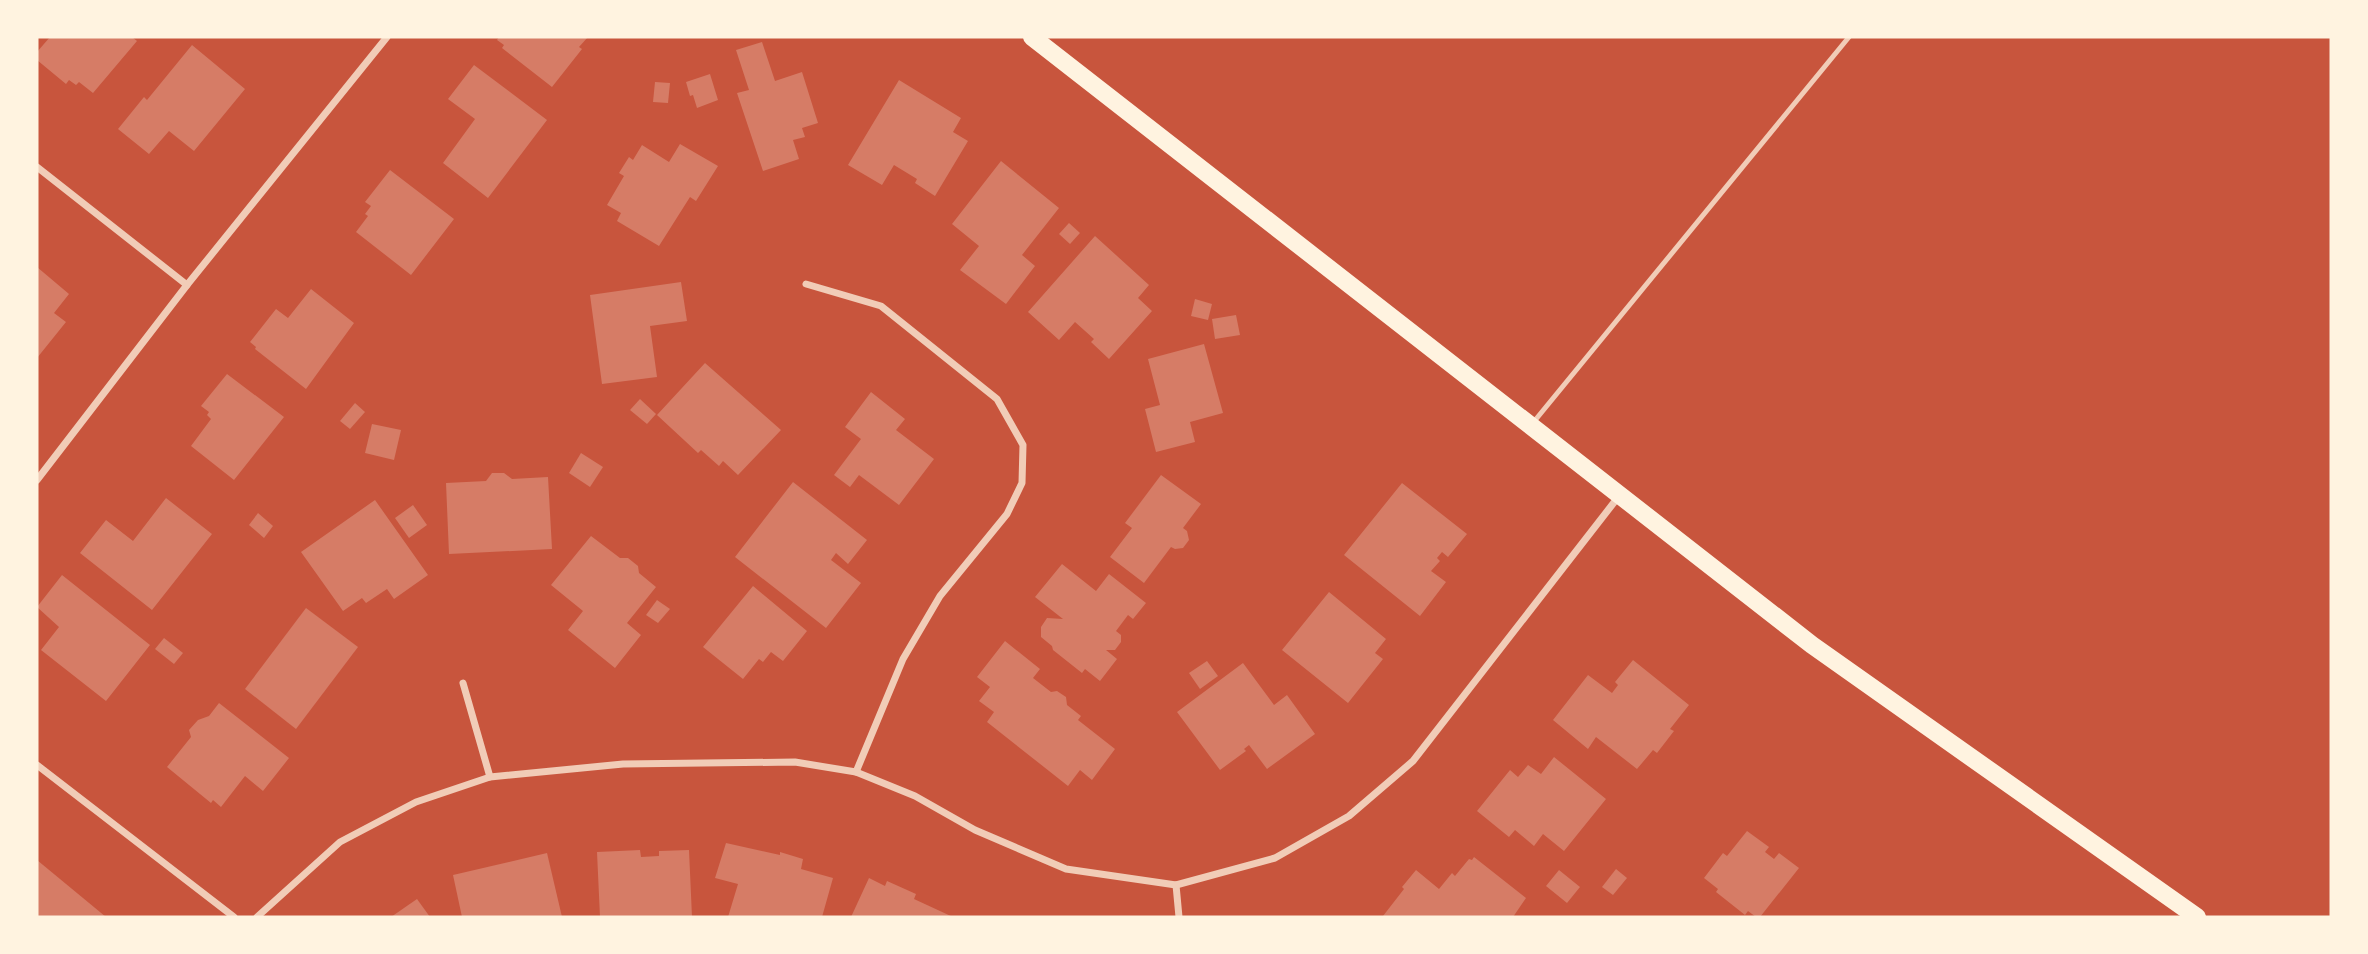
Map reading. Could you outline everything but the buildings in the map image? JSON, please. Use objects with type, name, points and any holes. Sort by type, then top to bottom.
[{"type":"main road","points":[[1032,37],[1812,645],[2196,917]]},
{"type":"street","points":[[37,480],[187,285],[387,37]]},
{"type":"street","points":[[37,167],[187,285]]},
{"type":"street","points":[[806,284],[881,306],[997,399],[1023,445],[1022,482],[1007,514],[934,607],[903,659],[856,772]]},
{"type":"street","points":[[257,917],[340,842],[416,802],[489,778],[623,764],[795,762],[856,772],[915,796],[975,830],[1066,869],[1176,885],[1275,858],[1349,816],[1413,761],[1619,496]]},
{"type":"street","points":[[463,683],[489,778]]},
{"type":"street","points":[[37,765],[234,917]]},
{"type":"street","points":[[1176,885],[1179,917]]},
{"type":"lane","points":[[1530,426],[1849,37]]}]
